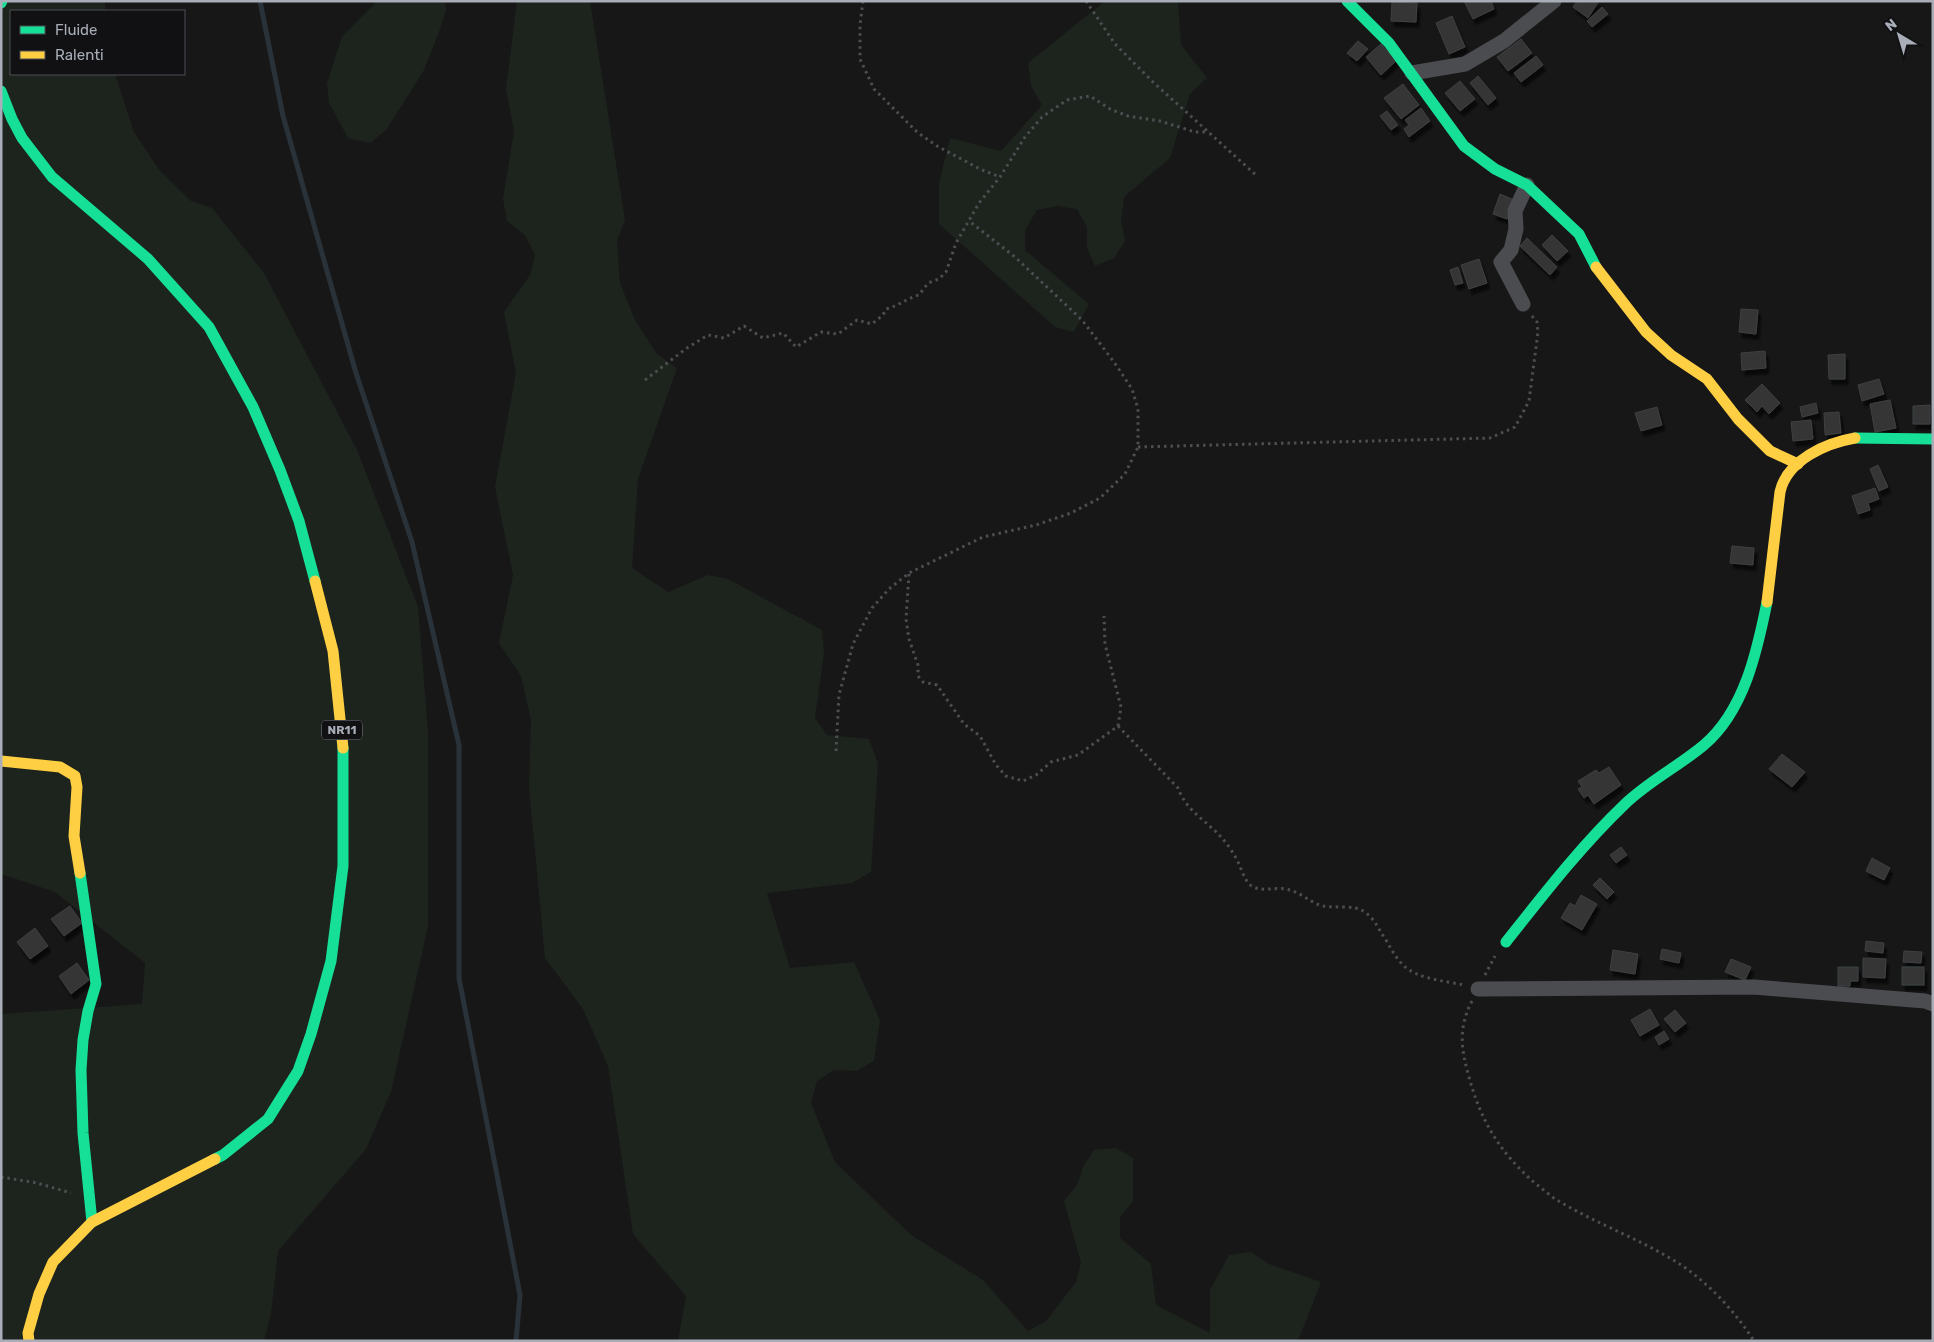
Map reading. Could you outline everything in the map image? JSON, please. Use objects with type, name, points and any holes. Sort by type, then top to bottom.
[{"type":"main road","points":[[1347,1],[1389,42],[1464,146],[1495,169],[1527,186],[1579,234],[1588,247],[1596,266],[1646,332],[1671,355],[1707,379],[1738,419],[1770,451],[1798,464]]},
{"type":"main road","name":"NR11","points":[[1,91],[22,138],[52,177],[148,259],[209,327],[253,407],[280,470],[302,530],[333,651],[343,744],[343,866],[331,961],[312,1034],[298,1071],[268,1119],[223,1155],[92,1222],[53,1262],[39,1294],[28,1333],[29,1341]]},
{"type":"main road","points":[[1506,942],[1590,838],[1648,784],[1695,754],[1727,720],[1738,700],[1758,640],[1769,590],[1785,478],[1798,464],[1816,451],[1843,440],[1854,438],[1933,439]]},
{"type":"main road","points":[[1,761],[60,766],[75,776],[77,787],[74,836],[96,984],[89,1001],[81,1056],[80,1081],[92,1222]]},
{"type":"street","points":[[1412,73],[1466,64],[1504,41],[1554,1]]},
{"type":"street","points":[[1522,304],[1501,262],[1511,250],[1516,229],[1514,211],[1527,186]]},
{"type":"street","points":[[1478,988],[1754,987],[1925,1001],[1933,1004]]},
{"type":"path","points":[[863,1],[860,25],[860,59],[874,89],[917,132],[930,142],[980,169],[1000,177]]},
{"type":"path","points":[[1086,1],[1115,44],[1153,82],[1257,176]]},
{"type":"path","points":[[645,380],[687,348],[708,335],[724,338],[744,326],[763,338],[782,333],[796,347],[821,332],[838,334],[857,320],[872,324],[883,315],[886,308],[897,307],[908,297],[919,295],[928,283],[946,272],[956,243],[979,203],[1000,177],[1025,137],[1042,117],[1067,100],[1090,96],[1110,109],[1128,116],[1160,121],[1195,132],[1209,132]]},
{"type":"path","points":[[836,751],[839,695],[853,644],[872,608],[889,589],[909,573],[983,537],[1036,525],[1071,513],[1100,498],[1125,474],[1138,447],[1138,409],[1132,389],[1114,362],[1082,320],[1015,257],[969,221]]},
{"type":"path","points":[[1138,447],[1490,438],[1515,427],[1529,401],[1538,332],[1537,322],[1522,304]]},
{"type":"path","points":[[909,573],[906,619],[909,639],[918,665],[918,676],[923,682],[937,684],[964,724],[980,736],[996,766],[1006,776],[1023,781],[1036,775],[1051,762],[1078,755],[1118,726],[1121,707],[1105,644],[1104,616]]},
{"type":"path","points":[[1118,726],[1178,788],[1181,797],[1189,808],[1222,838],[1250,884],[1261,890],[1272,887],[1288,889],[1306,896],[1320,905],[1361,909],[1374,919],[1388,944],[1404,966],[1417,974],[1478,988]]},
{"type":"path","points":[[1506,942],[1490,963],[1470,1005],[1461,1032],[1462,1055],[1473,1093],[1483,1120],[1499,1146],[1521,1171],[1556,1200],[1675,1262],[1711,1289],[1742,1322],[1754,1341]]},
{"type":"path","points":[[1,1177],[37,1183],[90,1198]]},
{"type":"shaded area","points":[[1,1],[105,1],[105,10],[10,10],[10,75],[115,75],[134,132],[160,171],[191,201],[212,208],[264,273],[357,450],[418,607],[428,731],[428,926],[391,1092],[366,1149],[278,1251],[271,1314],[264,1341],[1,1341],[1,1014],[142,1004],[145,963],[55,892],[1,874]]},
{"type":"shaded area","points":[[377,1],[445,1],[446,10],[423,72],[386,130],[370,143],[348,138],[329,103],[327,83],[342,37]]},
{"type":"shaded area","points":[[517,1],[590,1],[625,220],[617,240],[620,283],[635,320],[657,354],[677,368],[638,479],[632,568],[668,592],[708,575],[728,579],[822,630],[824,652],[815,718],[827,735],[869,739],[878,763],[871,872],[852,883],[767,893],[790,968],[854,962],[880,1020],[874,1061],[856,1071],[834,1070],[817,1081],[811,1103],[835,1162],[911,1235],[983,1280],[1028,1331],[1046,1321],[1076,1282],[1081,1263],[1064,1201],[1077,1185],[1083,1167],[1094,1150],[1116,1148],[1133,1158],[1133,1201],[1120,1217],[1120,1238],[1151,1264],[1156,1305],[1210,1333],[1210,1290],[1229,1255],[1251,1252],[1269,1264],[1321,1282],[1298,1341],[678,1341],[686,1296],[633,1234],[608,1066],[583,1009],[545,958],[529,787],[531,720],[521,676],[499,643],[513,575],[495,487],[516,373],[504,312],[530,275],[535,255],[525,235],[507,221],[503,199],[514,131],[506,89]]},
{"type":"shaded area","points":[[1105,1],[1178,1],[1181,45],[1207,78],[1190,94],[1170,158],[1124,197],[1121,221],[1125,241],[1114,258],[1095,266],[1087,248],[1087,227],[1077,209],[1057,206],[1037,210],[1025,230],[1025,250],[1089,304],[1074,332],[1055,327],[939,224],[939,183],[950,138],[1001,151],[1042,105],[1031,86],[1028,63]]},
{"type":"building","points":[[1464,1],[1491,1],[1494,9],[1473,19]]},
{"type":"building","points":[[1577,1],[1599,1],[1588,18],[1573,7]]},
{"type":"building","points":[[1392,2],[1417,3],[1416,22],[1391,21]]},
{"type":"building","points":[[1602,7],[1608,14],[1592,27],[1587,21]]},
{"type":"building","points":[[1452,16],[1465,47],[1449,54],[1436,23]]},
{"type":"building","points":[[1521,39],[1532,53],[1508,71],[1497,57]]},
{"type":"building","points":[[1358,41],[1368,49],[1357,61],[1347,53]]},
{"type":"building","points":[[1381,44],[1396,61],[1381,75],[1366,57]]},
{"type":"building","points":[[1536,56],[1543,65],[1521,82],[1514,73]]},
{"type":"building","points":[[1478,76],[1496,98],[1488,105],[1470,83]]},
{"type":"building","points":[[1460,81],[1475,99],[1460,111],[1445,93]]},
{"type":"building","points":[[1403,84],[1419,105],[1401,119],[1384,98]]},
{"type":"building","points":[[1421,108],[1430,121],[1409,137],[1404,129],[1409,125],[1405,120]]},
{"type":"building","points":[[1387,111],[1398,125],[1391,130],[1380,116]]},
{"type":"building","points":[[1500,194],[1514,200],[1507,219],[1493,214]]},
{"type":"building","points":[[1552,235],[1568,251],[1557,261],[1542,245]]},
{"type":"building","points":[[1527,238],[1557,267],[1550,275],[1520,246]]},
{"type":"building","points":[[1479,259],[1487,283],[1469,289],[1461,265]]},
{"type":"building","points":[[1458,267],[1463,283],[1455,285],[1450,270]]},
{"type":"building","points":[[1741,309],[1758,310],[1756,334],[1739,332]]},
{"type":"building","points":[[1765,351],[1766,368],[1742,370],[1741,353]]},
{"type":"building","points":[[1845,354],[1845,379],[1829,379],[1828,355]]},
{"type":"building","points":[[1879,379],[1884,394],[1862,401],[1858,385]]},
{"type":"building","points":[[1762,384],[1780,403],[1769,414],[1762,406],[1757,412],[1745,400]]},
{"type":"building","points":[[1890,400],[1896,428],[1875,432],[1870,404]]},
{"type":"building","points":[[1816,403],[1818,413],[1802,417],[1800,407]]},
{"type":"building","points":[[1930,405],[1930,424],[1913,424],[1913,406]]},
{"type":"building","points":[[1657,407],[1662,425],[1641,431],[1635,413]]},
{"type":"building","points":[[1839,412],[1841,433],[1825,435],[1824,413]]},
{"type":"building","points":[[1811,420],[1813,439],[1793,441],[1791,422]]},
{"type":"building","points":[[1878,465],[1888,487],[1879,491],[1870,469]]},
{"type":"building","points":[[1875,488],[1879,499],[1868,503],[1870,510],[1858,514],[1852,496]]},
{"type":"building","points":[[1732,546],[1754,548],[1753,565],[1730,563]]},
{"type":"building","points":[[1782,754],[1805,772],[1792,787],[1769,769]]},
{"type":"building","points":[[1609,767],[1621,785],[1594,804],[1588,795],[1584,798],[1578,789],[1582,787],[1578,781],[1596,770],[1599,773]]},
{"type":"building","points":[[1621,847],[1627,855],[1616,863],[1610,855]]},
{"type":"building","points":[[1872,858],[1890,868],[1884,880],[1866,871]]},
{"type":"building","points":[[1600,878],[1614,892],[1607,899],[1593,885]]},
{"type":"building","points":[[1581,895],[1597,904],[1582,930],[1561,918],[1570,903],[1575,906]]},
{"type":"building","points":[[70,906],[82,923],[64,936],[51,919]]},
{"type":"building","points":[[35,928],[48,946],[30,959],[17,942]]},
{"type":"building","points":[[1866,941],[1884,943],[1883,953],[1865,951]]},
{"type":"building","points":[[1662,949],[1681,953],[1679,963],[1660,959]]},
{"type":"building","points":[[1613,950],[1638,954],[1635,974],[1610,970]]},
{"type":"building","points":[[1904,951],[1922,952],[1921,963],[1903,962]]},
{"type":"building","points":[[1863,958],[1886,959],[1885,978],[1863,977]]},
{"type":"building","points":[[1731,959],[1751,967],[1745,980],[1725,972]]},
{"type":"building","points":[[77,963],[89,980],[71,994],[59,976]]},
{"type":"building","points":[[1838,967],[1858,967],[1858,981],[1850,981],[1850,986],[1838,986]]},
{"type":"building","points":[[1902,967],[1924,967],[1924,985],[1902,985]]},
{"type":"building","points":[[1650,1009],[1659,1025],[1640,1036],[1631,1020]]},
{"type":"building","points":[[1675,1010],[1686,1023],[1675,1032],[1664,1019]]},
{"type":"building","points":[[1664,1031],[1669,1039],[1659,1045],[1655,1037]]},
{"type":"waterway","points":[[260,1],[283,116],[356,373],[412,542],[459,745],[459,978],[520,1295],[516,1341]]},
{"type":"traffic: fast","points":[[1347,1],[1389,43],[1464,146],[1495,169],[1527,185],[1579,234],[1596,267]]},
{"type":"traffic: fast","points":[[1,91],[22,138],[52,177],[148,259],[209,327],[253,407],[280,470],[299,521],[315,581]]},
{"type":"traffic: fast","points":[[1855,438],[1933,439]]},
{"type":"traffic: fast","points":[[1506,942],[1563,871],[1625,804],[1694,753],[1718,731],[1739,698],[1747,680],[1759,641],[1767,602]]},
{"type":"traffic: fast","points":[[215,1159],[223,1155],[268,1119],[298,1071],[311,1034],[331,961],[343,866],[343,748]]},
{"type":"traffic: fast","points":[[80,873],[96,984],[88,1011],[83,1040],[81,1070],[83,1133],[92,1222]]},
{"type":"traffic: slow","points":[[1596,267],[1646,332],[1671,355],[1707,379],[1738,419],[1770,451],[1798,464]]},
{"type":"traffic: slow","points":[[1767,602],[1780,492],[1784,481],[1799,462],[1809,455],[1832,444],[1855,438]]},
{"type":"traffic: slow","points":[[315,581],[333,651],[343,748]]},
{"type":"traffic: slow","points":[[1,761],[60,767],[75,776],[77,787],[74,836],[80,873]]},
{"type":"traffic: slow","points":[[29,1341],[28,1333],[39,1294],[53,1262],[92,1222],[215,1159]]}]
